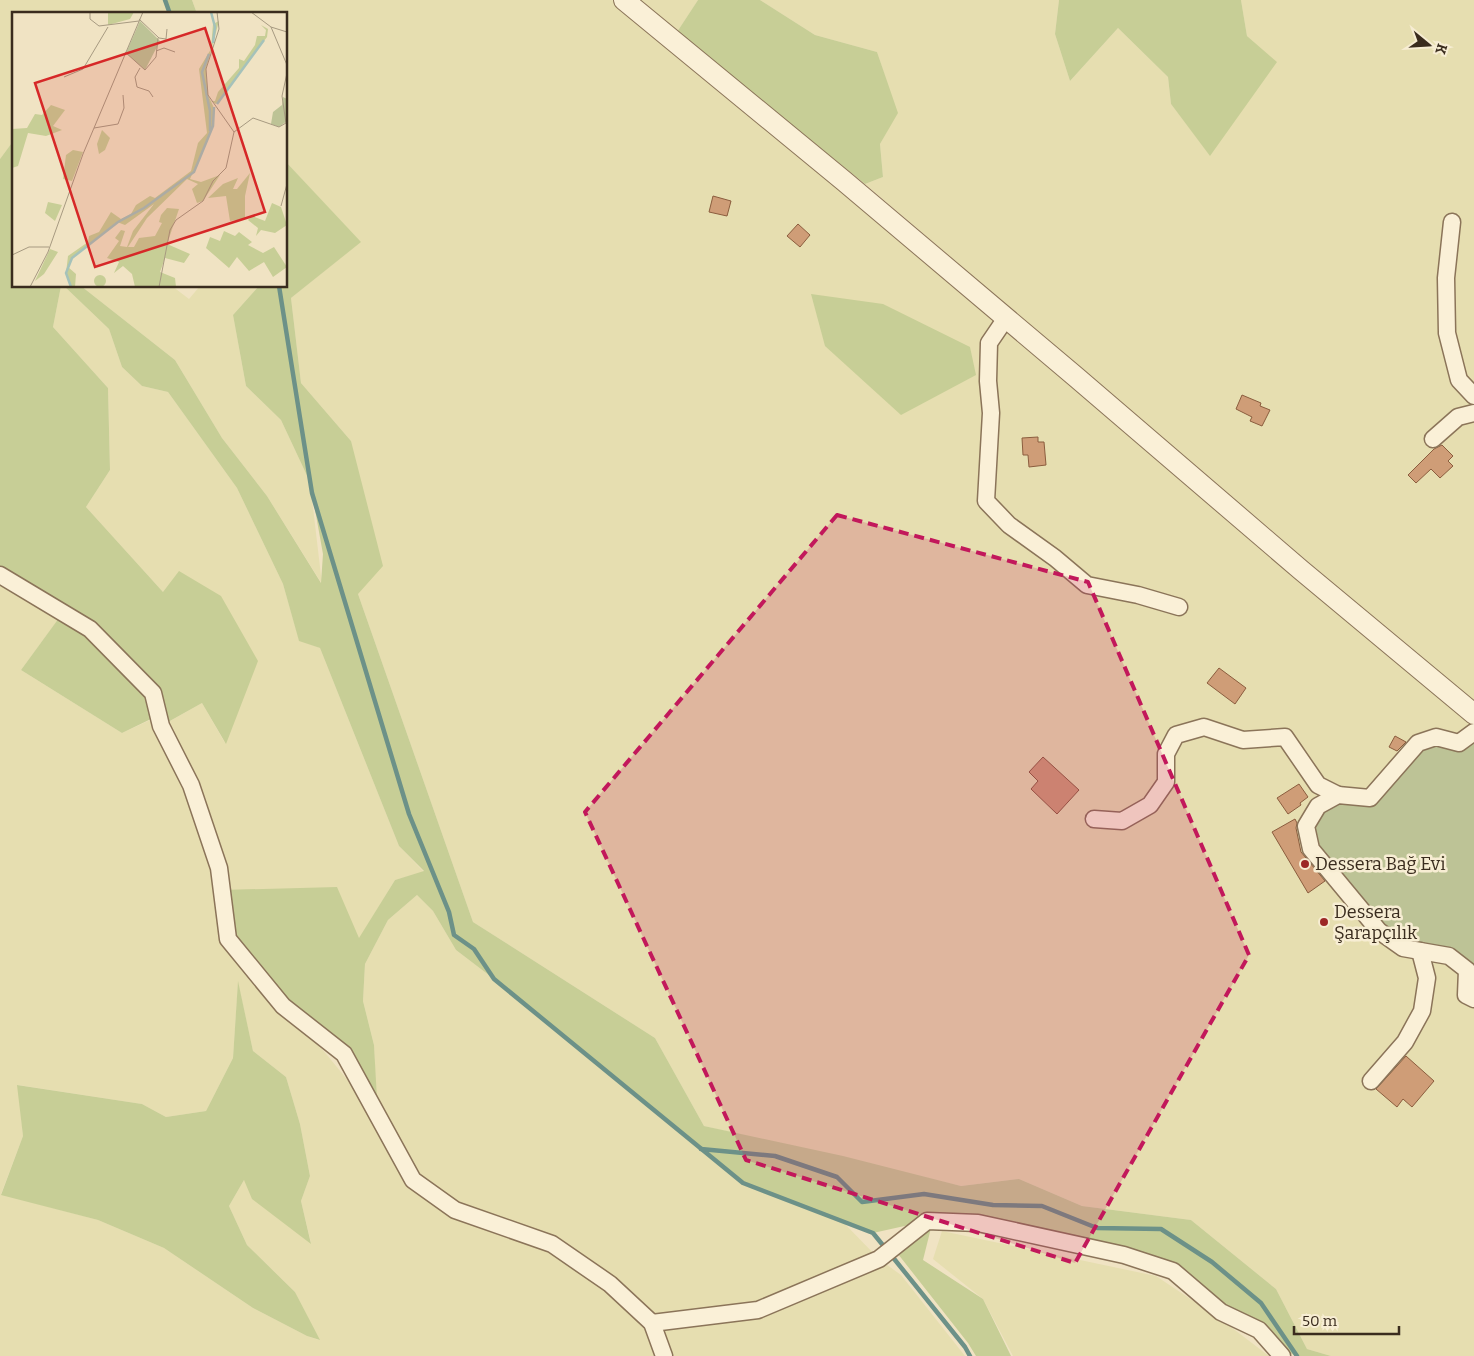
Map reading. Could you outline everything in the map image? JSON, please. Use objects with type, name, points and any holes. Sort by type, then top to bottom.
[{"type":"street","points":[[624,0],[837,175],[1301,570],[1474,714]]},
{"type":"street","points":[[1452,222],[1446,278],[1447,332],[1459,380],[1474,396]]},
{"type":"street","points":[[1006,318],[989,343],[988,381],[991,413],[986,501],[1009,525],[1055,558],[1087,586],[1138,595],[1180,607]]},
{"type":"street","points":[[1434,439],[1458,416],[1474,413]]},
{"type":"street","points":[[0,576],[90,629],[153,693],[161,726],[191,785],[218,868],[228,939],[283,1006],[344,1054],[413,1180],[455,1210],[552,1244],[610,1284],[652,1324],[664,1356]]},
{"type":"street","points":[[1094,819],[1122,821],[1150,805],[1166,782],[1166,754],[1176,735],[1204,727],[1243,740],[1285,737],[1318,784],[1338,795],[1370,798],[1418,743],[1436,737],[1459,743],[1474,732]]},
{"type":"street","points":[[1338,795],[1318,806],[1306,826],[1310,849],[1379,931],[1403,948],[1448,956],[1467,970],[1466,995],[1474,999]]},
{"type":"street","points":[[1371,1081],[1405,1042],[1422,1011],[1427,978],[1420,951]]},
{"type":"street","points":[[652,1324],[758,1310],[879,1259],[927,1221],[961,1222],[978,1223],[1124,1255],[1173,1271],[1221,1312],[1259,1330],[1282,1356]]},
{"type":"highlighted area","points":[[837,515],[1088,582],[1249,955],[1075,1263],[746,1160],[585,812]]},
{"type":"shaded area","points":[[0,0],[165,0],[169,12],[12,12],[12,143],[0,159]]},
{"type":"shaded area","points":[[192,0],[612,0],[954,281],[1474,725],[1474,1356],[1331,1356],[1307,1349],[1276,1289],[1191,1220],[1082,1206],[1019,1179],[961,1186],[704,1126],[655,1038],[473,922],[358,594],[351,441],[301,383],[291,298],[360,242],[288,164],[288,12],[196,11]]},
{"type":"shaded area","points":[[638,0],[698,0],[677,32]]},
{"type":"shaded area","points":[[760,0],[1059,0],[1055,34],[1070,81],[1118,28],[1168,77],[1171,104],[1210,155],[1276,62],[1247,36],[1241,0],[1474,0],[1474,387],[1462,371],[1450,333],[1450,278],[1458,217],[1447,215],[1438,281],[1447,333],[1459,380],[1474,396],[1474,703],[865,184],[883,177],[880,144],[897,113],[877,52],[815,35]]},
{"type":"shaded area","points":[[61,288],[66,288],[109,329],[122,367],[142,386],[168,392],[237,488],[283,584],[299,640],[320,648],[399,846],[424,872],[395,880],[359,939],[244,959],[377,1116],[374,1045],[363,1001],[365,964],[388,920],[417,895],[433,911],[456,950],[743,1183],[843,1222],[879,1259],[901,1275],[965,1356],[0,1356],[0,575],[63,613],[21,670],[122,733],[159,716],[163,725],[202,703],[225,743],[163,592],[86,507],[110,470],[108,388],[53,327]],"holes":[[[238,983],[253,1051],[286,1077],[300,1124],[310,1176],[301,1201],[311,1243],[244,1180],[229,1206],[247,1245],[295,1292],[319,1340],[307,1336],[253,1308],[164,1248],[98,1220],[1,1194],[23,1136],[18,1085],[142,1104],[166,1117],[206,1111],[233,1058]]]},
{"type":"shaded area","points":[[84,288],[175,288],[189,299],[198,288],[257,288],[233,315],[246,386],[281,420],[310,482],[322,584],[267,496],[222,438],[175,360]]},
{"type":"shaded area","points":[[942,1231],[1156,1276],[1219,1318],[1269,1356],[1013,1356],[983,1299],[933,1259]]},
{"type":"green space","points":[[165,0],[192,0],[196,11],[198,12],[169,12]]},
{"type":"green space","points":[[698,0],[760,0],[815,35],[877,52],[898,113],[880,144],[883,177],[865,184],[677,32]]},
{"type":"green space","points":[[1059,0],[1241,0],[1247,36],[1277,62],[1210,156],[1171,104],[1168,77],[1118,28],[1070,81],[1055,34]]},
{"type":"green space","points":[[12,143],[12,288],[61,288],[53,327],[108,388],[110,470],[86,507],[163,592],[179,571],[221,596],[258,661],[226,744],[202,703],[168,722],[160,690],[91,620],[0,566],[0,159]]},
{"type":"green space","points":[[288,164],[361,242],[291,298],[301,383],[351,441],[383,566],[358,594],[473,922],[655,1038],[704,1126],[843,1156],[961,1186],[1019,1179],[1082,1206],[1191,1220],[1276,1289],[1307,1349],[1331,1356],[1295,1356],[1173,1271],[927,1221],[873,1233],[743,1183],[456,950],[433,911],[417,895],[388,920],[365,964],[363,1001],[374,1045],[378,1117],[344,1054],[283,1006],[228,939],[221,890],[337,887],[359,938],[395,880],[424,871],[399,846],[320,648],[299,641],[283,584],[237,488],[168,392],[142,386],[122,367],[109,329],[66,288],[84,288],[175,360],[222,438],[267,496],[321,583],[323,554],[310,482],[281,420],[246,386],[233,315],[257,288],[288,288]]},
{"type":"green space","points":[[811,294],[883,304],[970,347],[976,375],[901,415],[825,346]]},
{"type":"green space","points":[[59,618],[87,635],[146,694],[153,718],[122,733],[21,670]]},
{"type":"green space","points":[[1474,732],[1474,999],[1467,970],[1403,948],[1311,849],[1318,806],[1370,798],[1418,743],[1459,743]]},
{"type":"green space","points":[[238,981],[253,1051],[286,1077],[300,1124],[310,1176],[301,1201],[311,1244],[252,1199],[244,1180],[229,1206],[247,1245],[295,1292],[320,1340],[307,1336],[253,1308],[164,1248],[98,1220],[1,1195],[23,1136],[17,1085],[142,1104],[166,1117],[206,1111],[233,1058]]},
{"type":"green space","points":[[931,1228],[923,1260],[983,1299],[1011,1356],[976,1356],[968,1343],[898,1254]]},
{"type":"building","points":[[713,196],[731,201],[727,216],[709,212]]},
{"type":"building","points":[[798,224],[810,235],[800,247],[787,236]]},
{"type":"building","points":[[1242,395],[1261,403],[1260,406],[1270,410],[1262,426],[1250,421],[1252,417],[1236,409]]},
{"type":"building","points":[[1038,437],[1038,442],[1044,442],[1046,465],[1029,467],[1028,455],[1023,455],[1022,438]]},
{"type":"building","points":[[1442,445],[1453,456],[1448,461],[1453,466],[1440,478],[1431,469],[1416,483],[1408,475],[1434,449]]},
{"type":"building","points":[[1219,668],[1246,688],[1235,704],[1207,683]]},
{"type":"building","points":[[1395,736],[1406,742],[1397,751],[1389,747]]},
{"type":"building","points":[[1043,757],[1079,790],[1057,814],[1031,789],[1038,781],[1029,772]]},
{"type":"building","points":[[1299,784],[1308,797],[1300,803],[1301,805],[1288,814],[1277,798]]},
{"type":"building","name":"Dessera Bağ Evi","points":[[1295,819],[1301,852],[1325,881],[1308,893],[1272,832]]},
{"type":"building","points":[[1406,1056],[1434,1081],[1412,1107],[1403,1099],[1397,1107],[1376,1089]]},
{"type":"waterway","points":[[165,0],[169,12]]},
{"type":"waterway","points":[[279,288],[312,493],[409,814],[449,912],[454,935],[474,949],[494,979],[743,1183],[873,1233],[886,1249]]},
{"type":"waterway","points":[[701,1149],[775,1156],[837,1177],[862,1202],[924,1194],[993,1205],[1042,1206],[1097,1228],[1161,1229],[1212,1262],[1261,1303],[1297,1356]]},
{"type":"waterway","points":[[891,1255],[965,1347],[970,1356]]},
{"type":"place","name":"Dessera Bağ Evi","points":[[1305,864]]},
{"type":"place","name":"Dessera Şarapçılık","points":[[1324,922]]}]
